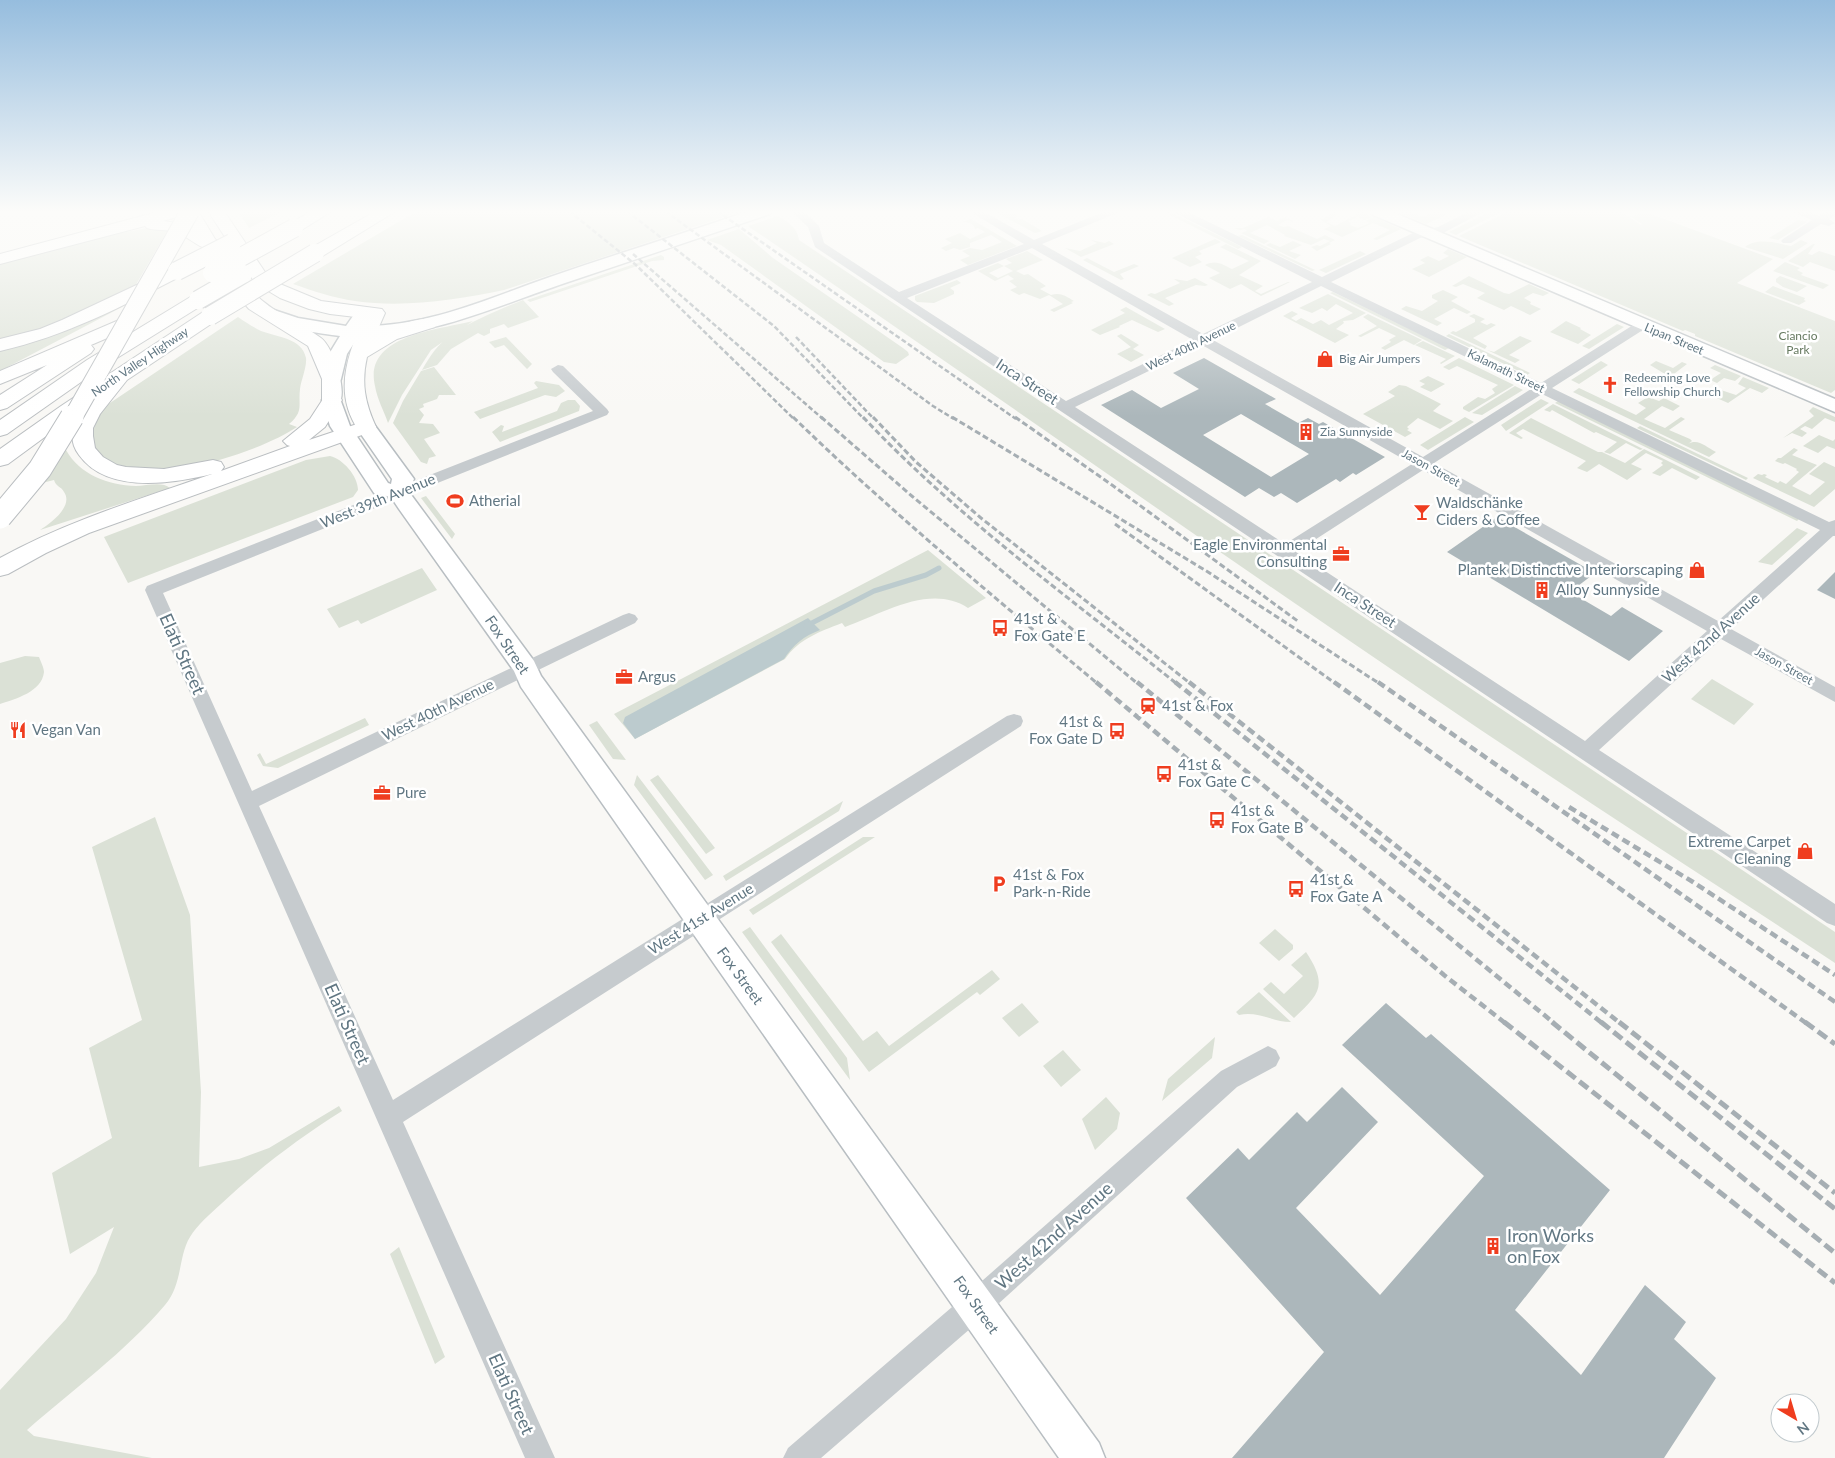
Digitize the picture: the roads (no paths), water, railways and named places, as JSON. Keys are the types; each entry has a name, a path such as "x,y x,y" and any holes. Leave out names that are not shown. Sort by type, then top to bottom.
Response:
{"main road":[{"path":"0,517 40,470 64,432 151,279"},
{"path":"0,345 28,339 61,328 161,279"},
{"path":"0,430 94,364 190,290 210,279"},
{"path":"232,279 256,305 316,343 332,378"},
{"name":"North Valley Highway","path":"0,459 61,415 210,316 248,279"},
{"path":"0,568 38,547 81,528 205,485 364,423 357,408 353,389 353,373 365,322 330,308 301,300 270,287 259,279"},
{"path":"0,404 119,326 154,306"},
{"path":"358,354 390,335 428,323"},
{"path":"0,378 119,326"},
{"path":"118,377 92,412 83,429 82,437 83,446 88,454 102,466 112,470 154,476 189,472 229,463 294,441 342,430"},
{"name":"Fox Street","path":"332,378 332,400"},
{"path":"294,441 318,423 332,400"},
{"path":"0,551 53,531 205,485"}],"street":[{"path":"365,322 428,323 478,310 559,279"},
{"name":"Inca Street","path":"871,279 1835,916"},
{"path":"898,297 944,279"},
{"name":"Jason Street","path":"1095,279 1835,695"},
{"name":"Kalamath Street","path":"1316,279 1834,528"},
{"name":"West 40th Avenue","path":"1065,407 1328,279"},
{"name":"Lipan Street","path":"1535,279 1835,406"},
{"path":"267,313 290,323 331,330 365,322 442,309 544,284"},
{"name":"Fox Street","path":"332,378 338,354 365,322"},
{"path":"1284,552 1642,325"},
{"name":"West 39th Avenue","path":"153,590 602,412 558,369"},
{"name":"Fox Street","path":"332,400 342,430 381,488 398,492 525,668 530,680 1084,1458"},
{"path":"364,423 403,479 398,492"},
{"name":"West 42nd Avenue","path":"1586,751 1834,528"},
{"name":"Elati Street","path":"153,590 540,1458"},
{"name":"West 40th Avenue","path":"248,802 629,619"},
{"name":"West 41st Avenue","path":"388,1116 1014,720"},
{"name":"West 42nd Avenue","path":"798,1458 976,1305 1229,1079 1268,1058"}],"waterway":[{"path":"806,626 874,591 926,575 939,568"}],"railway":[{"path":"650,279 794,419"},
{"path":"662,279 823,419"},
{"path":"714,279 774,326 864,419"},
{"path":"759,279 933,406 954,419"},
{"path":"815,279 1016,419"},
{"path":"796,337 874,419"},
{"path":"793,417 905,520 1098,684"},
{"path":"821,417 913,497 1138,684"},
{"path":"863,417 899,454 975,523 1177,684"},
{"path":"873,417 916,462 981,518 1191,684"},
{"path":"952,417 1208,572 1380,684"},
{"path":"1015,417 1112,485 1299,622"},
{"path":"1115,524 1336,684"},
{"path":"1096,682 1444,975 1505,1023"},
{"path":"1137,682 1554,1023"},
{"path":"1175,682 1602,1023"},
{"path":"1189,682 1620,1023"},
{"path":"1334,682 1806,1023"},
{"path":"1378,682 1835,1002"},
{"path":"1569,807 1693,882 1835,975"},
{"path":"1504,1022 1835,1283"},
{"path":"1552,1022 1835,1253"},
{"path":"1601,1022 1835,1209"},
{"path":"1619,1022 1835,1193"},
{"path":"1805,1022 1835,1044"}],"place":[{"name":"Big Air Jumpers","path":"1325,359"},
{"name":"Redeeming Love Fellowship Church","path":"1610,385"},
{"name":"Zia Sunnyside","path":"1306,432"},
{"name":"Atherial","path":"455,501"},
{"name":"Waldschänke Ciders & Coffee","path":"1422,512"},
{"name":"Eagle Environmental Consulting","path":"1341,554"},
{"name":"Plantek Distinctive Interiorscaping","path":"1697,570"},
{"name":"Alloy Sunnyside","path":"1542,590"},
{"name":"41st & Fox Gate E","path":"1000,628"},
{"name":"Argus","path":"624,677"},
{"name":"41st & Fox","path":"1148,706"},
{"name":"Vegan Van","path":"18,730"},
{"name":"41st & Fox Gate D","path":"1117,731"},
{"name":"41st & Fox Gate C","path":"1164,774"},
{"name":"Pure","path":"382,793"},
{"name":"41st & Fox Gate B","path":"1217,820"},
{"name":"Extreme Carpet Cleaning","path":"1805,851"},
{"name":"41st & Fox Park-n-Ride","path":"999,884"},
{"name":"41st & Fox Gate A","path":"1296,889"},
{"name":"Iron Works on Fox","path":"1493,1246"}],"park label":[{"name":"Ciancio Park","path":"1798,343"}]}
